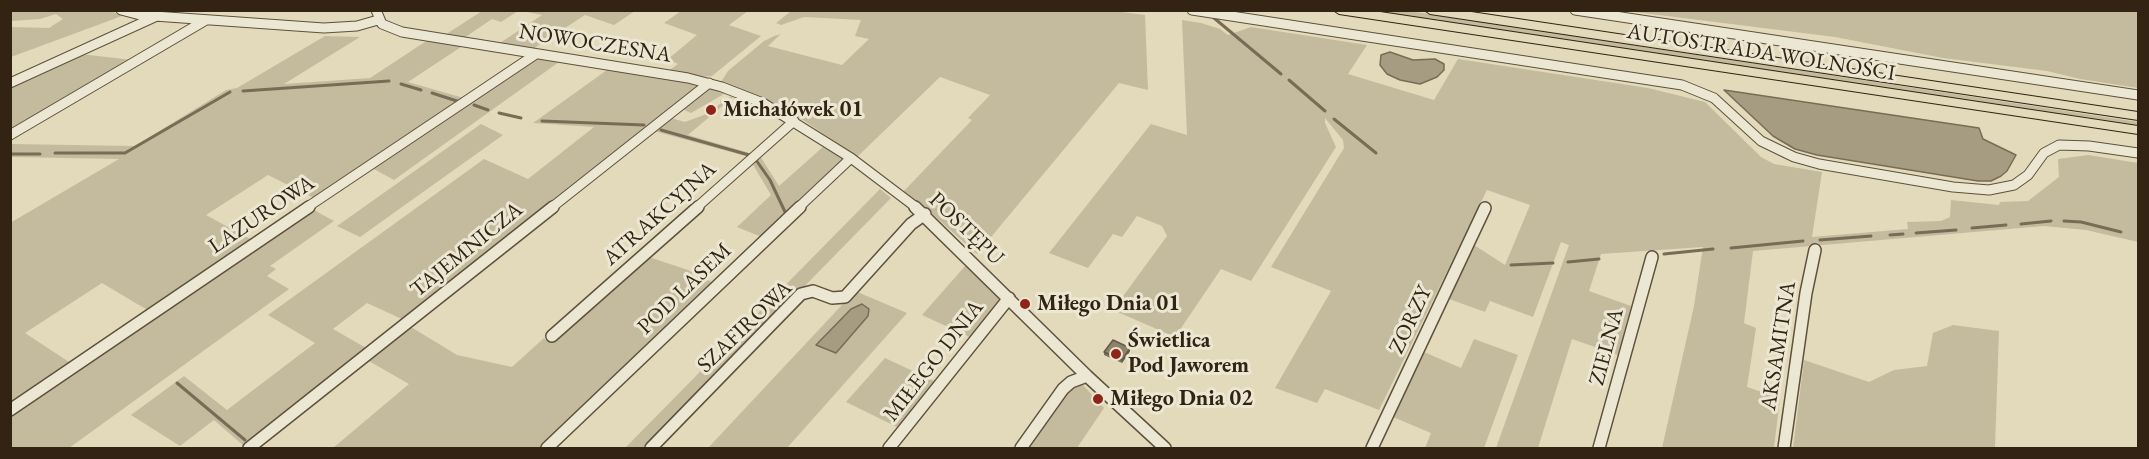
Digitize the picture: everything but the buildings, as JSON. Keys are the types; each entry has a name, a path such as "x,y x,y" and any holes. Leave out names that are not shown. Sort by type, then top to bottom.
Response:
{"highway":[{"name":"AUTOSTRADA WOLNOŚCI","path":"1339,10 2139,130"},
{"name":"AUTOSTRADA WOLNOŚCI","path":"1430,10 2139,116"}],"street":[{"name":"NOWOCZESNA","path":"121,10 157,16 338,28 357,26 377,15 389,28 402,32 708,83"},
{"path":"1192,10 1682,85 1714,98 1761,141 1794,157 1819,164 1953,186 1989,190 2014,185 2028,175 2044,153 2059,145 2089,146 2139,153"},
{"path":"1575,10 2139,95"},
{"path":"10,83 157,16"},
{"path":"10,135 206,20"},
{"name":"LAZUROWA","path":"10,410 536,54"},
{"name":"POSTĘPU","path":"708,83 764,103 794,121 850,158 925,214 1087,376 1165,448"},
{"name":"TAJEMNICZA","path":"249,448 708,83"},
{"name":"ATRAKCYJNA","path":"552,336 794,121"},
{"name":"POD LASEM","path":"546,448 850,158"},
{"name":"ZORZY","path":"1372,448 1485,208"},
{"name":"SZAFIROWA","path":"651,448 801,294 813,291 832,298 845,297 911,224 925,214"},
{"name":"AKSAMITNA","path":"1784,448 1806,293 1815,250"},
{"name":"ZIELNA","path":"1599,448 1652,257"},
{"name":"MIŁEGO DNIA","path":"890,448 1009,298"},
{"path":"1021,448 1064,389 1071,382 1087,376"}],"shaded area":[{"path":"109,10 122,16 11,57 11,27 49,28 63,19 56,14 40,19 11,21 11,11"},
{"path":"1106,10 1145,15 1148,90 1119,83 977,254 929,211 903,192 972,120 968,118 990,95 940,77 857,157 803,120 721,82 728,71 764,41 774,36 781,34 768,46 842,65 869,39 855,36 861,20 804,17 781,25 776,23 791,11"},
{"path":"482,11 518,11 501,22 492,19 464,38 445,35"},
{"path":"522,11 635,11 614,25 585,15 533,49 500,43 542,15"},
{"path":"681,11 748,11 729,25 761,36 712,76 700,77 667,72 678,64 668,59 697,35 664,23"},
{"path":"1358,11 1409,11 2138,122 2138,125"},
{"path":"1627,11 2138,11 2138,88 2080,79 2047,71 1943,58 1835,37"},
{"path":"1182,20 1220,29 1228,35 1251,27 1367,45 1348,74 1434,100 1458,59 1648,88 1705,102 1761,157 1774,164 1822,172 1812,237 1908,229 1907,222 1941,221 1950,217 1951,200 1999,205 2000,202 2028,201 2059,177 2058,159 2088,155 2138,163 2138,242 2086,230 2044,226 1753,251 1744,323 1756,328 1747,387 1780,398 1774,448 1662,448 1694,306 1703,247 1601,254 1589,291 1631,306 1618,355 1572,339 1538,448 1496,448 1569,245 1561,242 1533,317 1490,301 1485,312 1449,299 1474,245 1505,265 1530,205 1487,190 1379,410 1325,389 1317,403 1275,388 1331,291 1271,267 1344,148 1343,140 1325,118 1336,147 1251,281 1221,269 1175,337 1113,310 1167,236 1162,226 1137,216 1122,237 1113,234 1088,268 1049,253 1151,124 1187,135"},
{"path":"325,36 360,37 284,84 370,78 431,38 464,45 408,82 467,99 444,110 314,198 268,175 206,215 252,240 149,311 102,283 25,333 72,364 11,405 10,223 119,159 11,157 11,144 135,146 226,90 237,88"},
{"path":"1390,52 1413,60 1435,59 1444,64 1444,70 1437,77 1420,84 1400,80 1387,74 1380,65 1381,55"},
{"path":"80,54 133,60 11,131 10,86"},
{"path":"536,58 559,62 394,180 372,168"},
{"path":"607,70 691,82 697,86 404,320 367,303 333,329 368,349 245,447 214,420 180,446 131,415 184,376 227,410 315,343 268,315 484,159 528,179 594,127 533,123"},
{"path":"706,89 718,89 724,94 691,113 682,109"},
{"path":"1724,90 1979,128 1983,139 2016,155 2007,171 2001,176 1991,181 1978,181 1817,155 1795,149 1773,136"},
{"path":"733,97 688,135 753,154 749,157 654,131 671,118 685,122 709,113 721,103 720,101"},
{"path":"481,124 503,135 360,237 337,226"},
{"path":"824,146 846,160 764,238 737,227 771,195 752,163 760,156 779,186"},
{"path":"880,189 891,198 646,448 625,448"},
{"path":"312,209 334,221 270,266 276,269 267,276 289,289 69,448 11,448 10,417"},
{"path":"646,256 688,270 716,284 542,448 333,448 409,384 369,361 411,327 457,355 512,367 544,338 550,343"},
{"path":"966,265 1002,302 972,338 922,315"},
{"path":"855,291 907,313 787,448 708,448"},
{"path":"862,304 869,309 868,316 836,353 816,345 851,309"},
{"path":"1953,325 1999,331 1995,448 1793,448 1804,360 1869,382 1894,370 1927,366 1933,333"},
{"path":"1474,339 1518,355 1484,448 1425,448 1431,433 1393,417 1424,352 1461,368"},
{"path":"885,358 936,382 899,428 846,402"},
{"path":"1083,385 1104,408 1077,448 1028,448 1072,386"}],"waterway":[{"path":"1214,18 1281,74"},
{"path":"1289,80 1325,111"},
{"path":"243,91 389,81"},
{"path":"401,84 421,90"},
{"path":"55,153 125,153 230,92"},
{"path":"432,93 460,102"},
{"path":"474,105 488,110"},
{"path":"499,113 521,118"},
{"path":"1334,119 1376,153"},
{"path":"542,121 644,125"},
{"path":"661,130 749,155"},
{"path":"10,154 40,154"},
{"path":"756,160 770,180 786,214"},
{"path":"2021,224 2051,221"},
{"path":"2064,221 2081,222 2121,232"},
{"path":"1972,228 2006,225"},
{"path":"1916,233 1956,230"},
{"path":"1890,235 1903,234"},
{"path":"1820,240 1871,236"},
{"path":"1731,248 1803,241"},
{"path":"1664,254 1713,249"},
{"path":"1568,262 1599,259"},
{"path":"1511,265 1553,263"},
{"path":"177,383 245,440"}],"place":[{"name":"Michałówek 01","path":"711,110"},
{"name":"Miłego Dnia 01","path":"1025,304"},
{"name":"Świetlica Pod Jaworem","path":"1116,354"},
{"name":"Miłego Dnia 02","path":"1098,399"}]}
